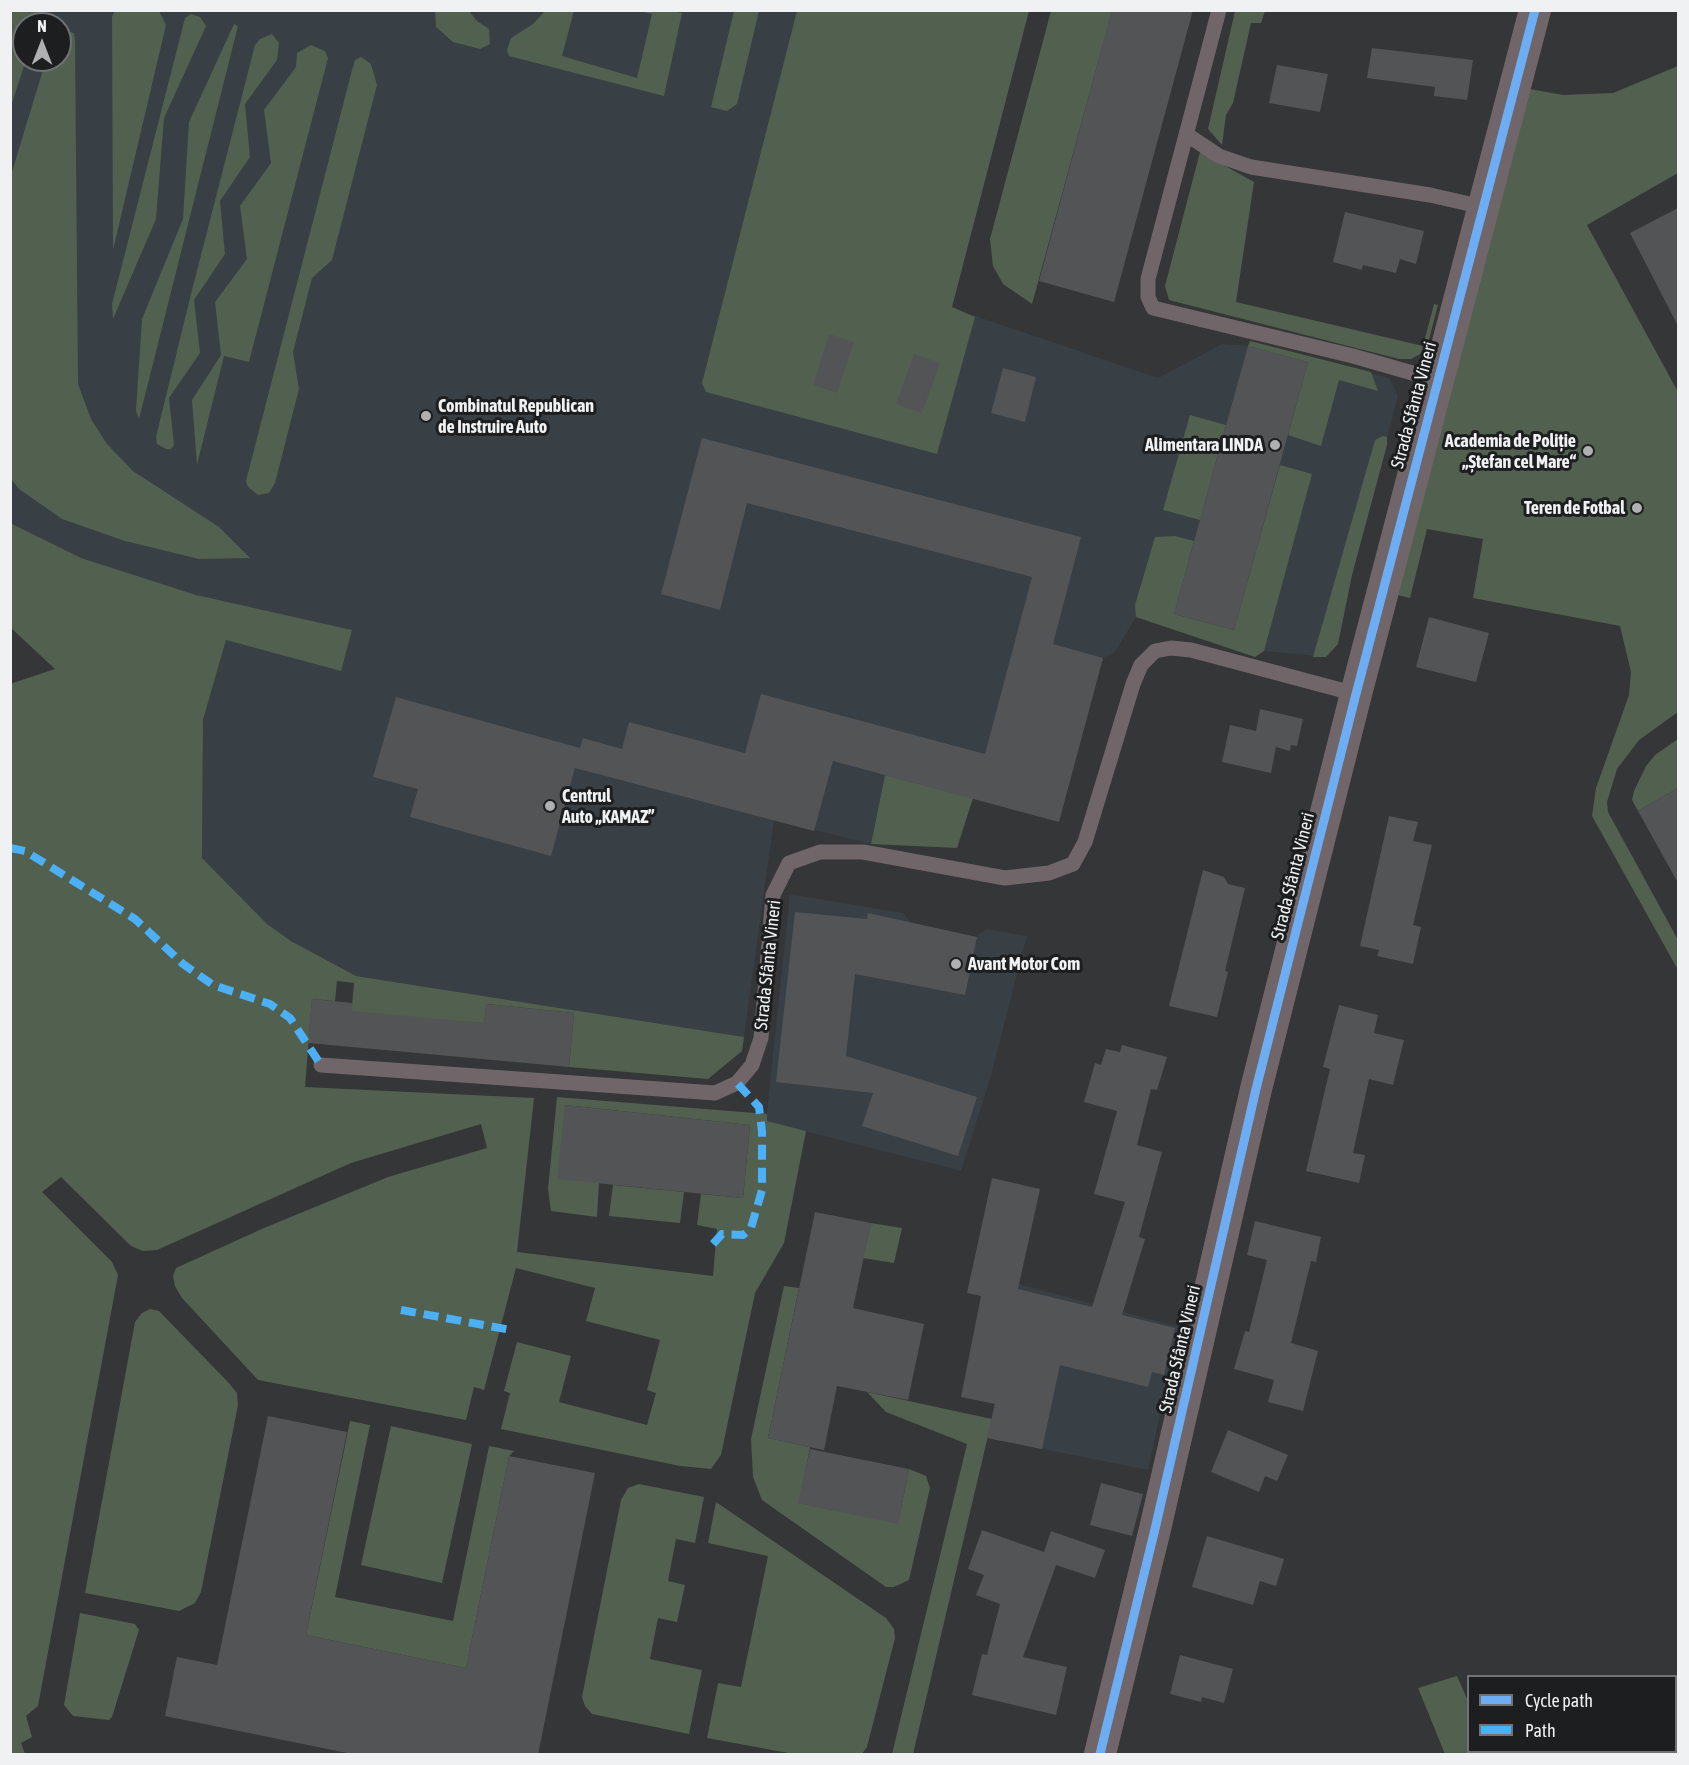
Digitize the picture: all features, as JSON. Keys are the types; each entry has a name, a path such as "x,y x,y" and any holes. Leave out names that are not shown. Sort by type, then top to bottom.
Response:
{"street":[{"name":"Strada Sfânta Vineri","path":"1100,1755 1155,1529 1256,1089 1437,380 1535,10"}],"lane":[{"path":"1219,10 1148,279 1148,297 1153,308 1353,356 1437,380"},
{"path":"1186,134 1219,156 1251,167 1430,195 1483,207"},
{"name":"Strada Sfânta Vineri","path":"321,1065 715,1093 737,1083 745,1074 752,1065 761,1038 773,896 789,863 820,852 863,852 1005,878 1048,873 1073,864 1086,842 1133,684 1141,665 1155,651 1171,648 1191,650 1356,694"}],"shaded area":[{"name":"Combinatul Republican de Instruire Auto","path":"31,11 1029,11 952,308 1158,378 1222,344 1248,346 1250,341 1389,378 1398,396 1352,575 1338,644 1326,657 1264,651 1255,657 1136,617 1115,652 1103,658 1059,822 885,775 871,844 774,820 744,1037 356,976 291,941 267,924 202,858 203,720 226,640 11,533 10,42 12,39 12,72 72,72 72,12"},
{"path":"790,894 903,913 912,924 976,937 986,929 1027,936 990,1079 961,1171 766,1121"},
{"path":"1019,1284 1179,1327 1148,1470 987,1438"}],"green space":[{"path":"11,10 43,11 12,12 12,72 22,72 11,106"},
{"path":"116,10 159,11 166,25 113,250 112,16"},
{"path":"435,11 469,11 477,21 489,29 490,44 480,49 453,42 436,27"},
{"path":"545,11 574,11 562,56 637,78 652,14 638,11 682,13 664,96 509,56 507,50 511,38 533,24"},
{"path":"734,11 759,11 737,104 727,111 711,107"},
{"path":"797,11 1029,11 952,307 975,317 937,454 706,392 702,383"},
{"path":"1051,11 1112,11 1032,304 1003,284 993,266 990,239"},
{"path":"1235,11 1265,11 1261,23 1251,23 1233,103 1226,115 1222,145 1208,129"},
{"path":"191,14 200,17 206,26 164,118 156,219 113,319 112,304 185,18"},
{"path":"234,24 238,26 139,419 136,411 142,319 183,219 189,122"},
{"path":"72,32 74,33 78,384 91,419 107,444 133,471 219,527 250,558 199,559 125,541 62,519 19,489 11,479 11,175 42,72 72,72"},
{"path":"272,34 279,43 277,60 245,104 250,157 220,201 225,254 194,300 200,353 169,398 174,445 171,449 166,449 157,444 156,437 191,294 255,45 260,39"},
{"path":"311,45 325,51 328,58 249,362 224,356 197,465 192,400 221,355 215,302 247,259 240,206 271,163 264,110 296,67 297,53"},
{"path":"361,57 371,64 377,85 332,260 312,278 293,352 299,389 275,483 269,493 258,495 248,487 246,481 352,70 355,60"},
{"name":"Academia de Poliție „Ștefan cel Mare“","path":"1678,66 1678,173 1587,225 1678,392 1678,712 1639,740 1617,769 1607,802 1608,812 1678,940 1678,970 1592,816 1596,788 1629,695 1631,672 1620,626 1473,598 1483,539 1427,529 1410,598 1393,594 1530,89 1563,95 1613,93"},
{"path":"1200,152 1254,182 1236,302 1423,346 1434,304 1438,305 1427,347 1422,353 1411,359 1399,359 1169,300 1165,286"},
{"path":"1250,341 1371,372 1378,391 1339,380 1321,446 1288,435 1308,362 1248,346"},
{"path":"1190,415 1226,425 1200,520 1163,510"},
{"path":"1383,436 1387,437 1387,445 1352,575 1338,644 1326,657 1313,657 1375,440"},
{"path":"1280,465 1312,474 1264,651 1255,657 1136,617 1135,605 1155,537 1175,536 1194,541 1174,614 1234,630"},
{"path":"10,523 81,558 196,595 352,630 341,671 226,640 203,720 202,858 267,924 291,941 356,976 744,1037 742,1051 708,1079 569,1067 574,1013 487,1004 484,1023 351,1018 354,983 337,981 335,1001 312,999 305,1087 534,1098 517,1252 713,1276 717,1229 697,1225 701,1194 743,1198 750,1125 566,1105 599,1183 597,1217 551,1211 548,1189 557,1097 767,1114 767,1121 806,1131 784,1243 755,1293 721,1455 711,1469 680,1466 501,1429 510,1393 504,1391 517,1342 571,1356 559,1402 647,1425 656,1393 647,1390 660,1340 586,1321 595,1288 516,1268 484,1390 474,1387 466,1420 258,1380 182,1298 175,1286 173,1276 176,1268 264,1228 388,1177 487,1148 481,1124 351,1163 157,1250 143,1251 131,1246 61,1177 42,1192 112,1262 118,1275 38,1706 26,1716 32,1737 21,1743 25,1754 10,1754 10,684 55,669 11,628"},
{"path":"1678,739 1678,788 1638,811 1632,800 1646,766 1655,755"},
{"path":"885,775 973,798 957,848 871,844"},
{"path":"613,1185 684,1192 680,1223 609,1216"},
{"path":"871,1223 902,1228 894,1263 863,1258"},
{"path":"784,1286 799,1288 768,1438 810,1447 799,1503 898,1523 909,1469 926,1476 930,1488 909,1580 894,1587 886,1587 762,1500 753,1477 751,1439"},
{"path":"150,1309 159,1311 237,1393 238,1405 201,1592 195,1603 179,1611 85,1593 135,1322 142,1313"},
{"path":"867,1392 992,1419 913,1754 892,1754 967,1444 886,1412"},
{"path":"350,1421 370,1425 335,1597 453,1621 489,1446 514,1451 509,1456 466,1668 306,1635"},
{"path":"391,1426 472,1444 442,1583 361,1565"},
{"path":"639,1484 704,1497 695,1543 676,1539 668,1581 685,1585 677,1622 658,1618 650,1659 702,1670 689,1734 592,1714 585,1706 582,1697 621,1500 628,1488"},
{"path":"716,1502 886,1618 894,1629 895,1638 867,1747 862,1754 794,1754 707,1738 718,1683 741,1687 768,1556 708,1543"},
{"path":"80,1613 135,1624 139,1630 112,1717 109,1720 73,1716 64,1705"},
{"path":"1457,1676 1467,1699 1467,1753 1494,1754 1445,1754 1418,1688"}],"building":[{"path":"1112,10 1193,10 1114,302 1039,281"},
{"path":"1372,48 1473,60 1467,100 1434,96 1435,87 1367,78"},
{"path":"1277,65 1328,74 1320,112 1269,103"},
{"path":"1678,208 1678,326 1630,233"},
{"path":"1345,212 1424,231 1416,264 1400,259 1396,273 1363,265 1362,270 1333,262"},
{"path":"829,334 854,342 837,393 813,385"},
{"path":"1248,346 1308,362 1234,630 1174,614"},
{"path":"914,354 940,363 922,413 896,404"},
{"path":"1003,368 1036,377 1025,422 991,413"},
{"path":"702,438 1081,537 1053,644 1103,658 1059,822 833,761 814,831 575,768 579,753 551,856 410,817 418,789 373,777 396,697 580,748 583,738 622,749 629,722 745,753 761,694 985,754 1032,577 747,503 720,610 661,594"},
{"path":"1429,617 1489,633 1476,682 1416,667"},
{"path":"1260,709 1303,719 1297,746 1291,745 1290,751 1276,747 1271,773 1222,762 1230,725 1256,731"},
{"path":"1678,788 1678,883 1638,811"},
{"path":"1389,816 1418,822 1413,841 1432,845 1413,925 1421,927 1413,964 1377,956 1379,950 1360,946"},
{"path":"1203,870 1224,877 1228,884 1245,888 1225,971 1228,972 1217,1017 1169,1006"},
{"path":"795,912 867,919 868,913 977,937 965,995 855,974 846,1056 977,1097 958,1156 862,1126 873,1093 776,1082"},
{"path":"312,999 353,1003 352,1011 484,1023 486,1004 574,1013 569,1067 308,1043"},
{"path":"1339,1005 1378,1015 1374,1033 1404,1040 1393,1085 1369,1079 1353,1153 1365,1155 1359,1183 1306,1171 1330,1069 1323,1067"},
{"path":"1122,1045 1167,1057 1157,1090 1151,1089 1137,1145 1162,1152 1139,1237 1145,1239 1122,1315 1175,1328 1164,1375 1152,1372 1148,1387 1060,1365 1042,1449 987,1438 995,1404 961,1397 981,1296 967,1293 992,1178 1040,1189 1018,1289 1092,1307 1125,1202 1094,1194 1117,1111 1084,1102 1095,1063 1101,1065 1106,1049 1120,1052"},
{"path":"565,1105 750,1125 743,1198 557,1179"},
{"path":"815,1212 871,1223 853,1308 924,1324 908,1400 837,1386 824,1450 768,1438"},
{"path":"1255,1221 1321,1237 1316,1262 1311,1261 1291,1343 1318,1351 1303,1411 1268,1402 1274,1380 1234,1369 1245,1331 1249,1332 1267,1260 1247,1255"},
{"path":"268,1416 347,1432 306,1635 466,1668 509,1456 595,1473 538,1755 357,1755 165,1716 177,1657 217,1665"},
{"path":"1228,1430 1288,1455 1277,1481 1265,1476 1259,1492 1211,1472"},
{"path":"810,1449 909,1469 898,1524 798,1503"},
{"path":"1101,1483 1143,1494 1132,1536 1090,1525"},
{"path":"982,1530 1044,1552 1051,1531 1105,1550 1095,1578 1056,1565 1023,1657 1067,1667 1056,1715 972,1695 982,1654 987,1655 1000,1604 976,1595 984,1575 968,1569"},
{"path":"1207,1536 1284,1559 1276,1586 1260,1581 1253,1605 1192,1587"},
{"path":"1180,1655 1233,1669 1224,1703 1202,1697 1201,1702 1170,1694"}],"marked path":[{"path":"10,848 25,851 135,919 183,964 213,985 270,1004 290,1018 321,1065"},
{"path":"713,1244 722,1234 743,1235 751,1228 762,1190 762,1131 759,1107 737,1083"},
{"path":"401,1310 511,1330"}],"cycle path":[{"path":"1100,1754 1155,1529 1256,1089 1356,694 1535,10"}],"place":[{"name":"Combinatul Republican de Instruire Auto","path":"426,416"},
{"name":"Alimentara LINDA","path":"1275,445"},
{"name":"Academia de Poliție „Ștefan cel Mare“","path":"1588,451"},
{"name":"Teren de Fotbal","path":"1637,508"},
{"name":"Centrul Auto „KAMAZ”","path":"550,806"},
{"name":"Avant Motor Com","path":"956,964"}]}
